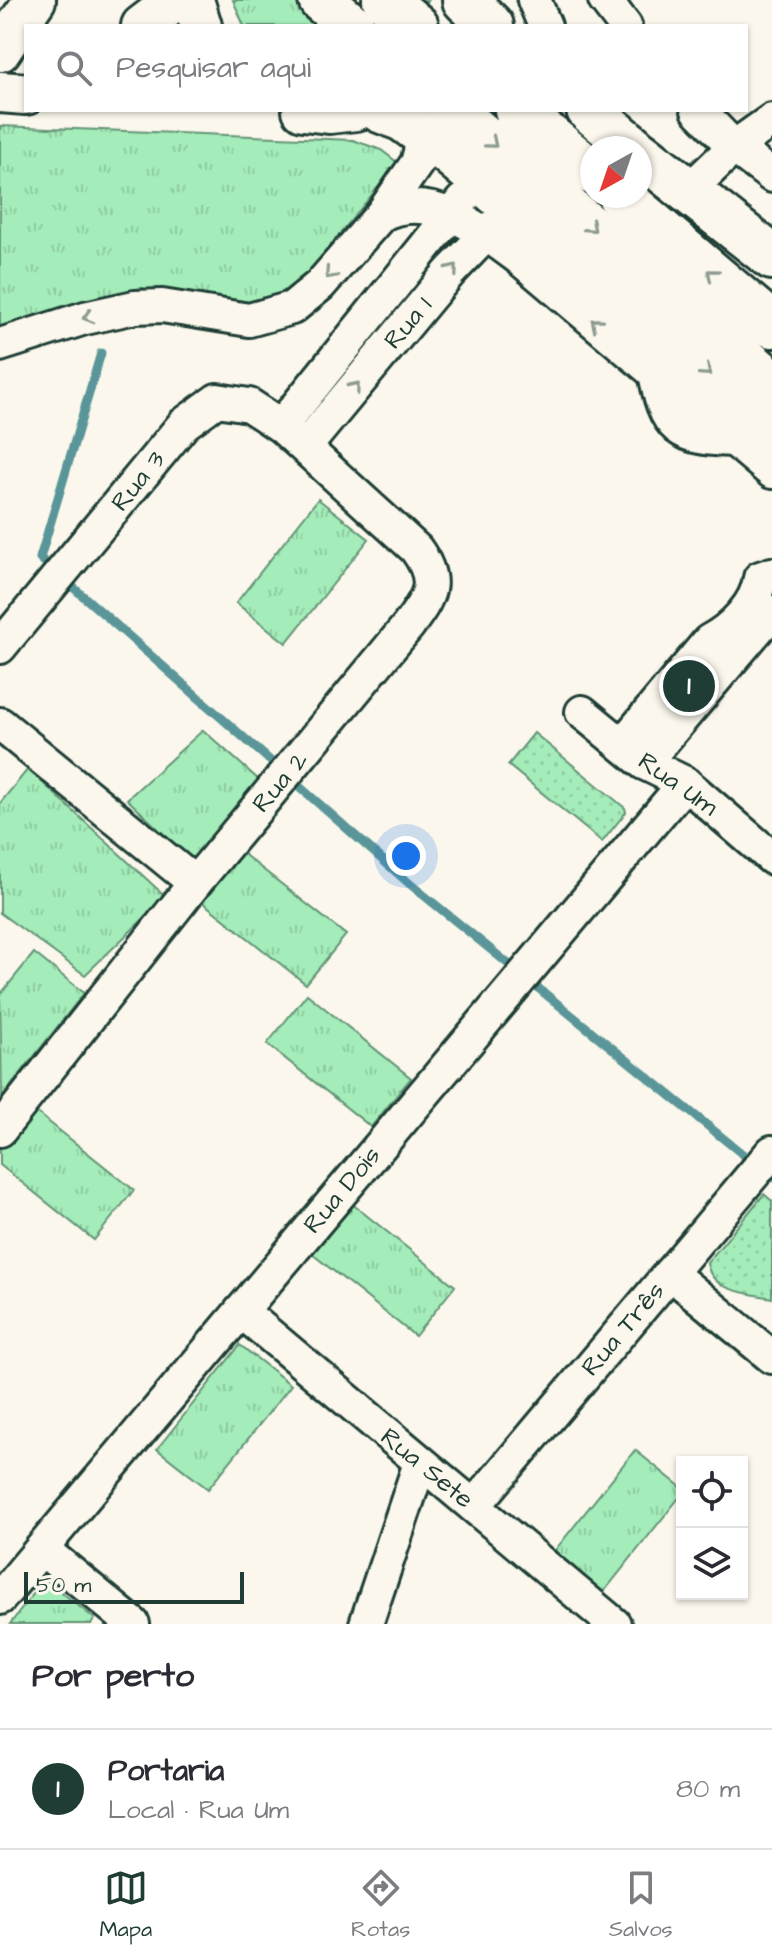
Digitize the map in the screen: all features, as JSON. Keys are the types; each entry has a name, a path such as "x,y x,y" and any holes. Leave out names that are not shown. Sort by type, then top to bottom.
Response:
{"highway":[{"path":"321,0 350,24"},
{"path":"385,0 414,24"},
{"path":"464,0 489,24"},
{"path":"385,112 403,119 438,122 524,192 772,382"},
{"path":"517,112 524,192"},
{"path":"438,122 469,170 524,192 753,434"},
{"path":"652,162 772,257"},
{"path":"524,192 580,176"},
{"path":"634,208 772,325"}],"main road":[{"path":"0,51 21,26 35,0"},
{"path":"145,24 176,0"},
{"path":"193,0 200,24"},
{"path":"457,24 464,0"},
{"path":"0,69 24,65"},
{"path":"0,92 24,94"}],"street":[{"path":"534,0 544,24"},
{"path":"605,0 623,24"},
{"path":"700,112 734,147 772,176"},
{"path":"688,191 734,147 772,120"},
{"path":"0,345 85,318 135,307 162,306 249,320 281,313 311,294 381,215 417,163 438,122"},
{"name":"Rua 1","path":"293,436 453,217 468,189 469,170"},
{"path":"381,215 414,206 453,217 524,192 655,373 753,434 772,440"},
{"name":"Rua 1","path":"293,436 524,192"},
{"path":"647,320 655,373"},
{"name":"Rua 3","path":"0,647 184,424 201,409 217,400 249,405 293,436"},
{"path":"753,434 772,472"},
{"name":"Rua 2","path":"1,1125 425,603 432,580 429,566 416,549 293,436"},
{"path":"634,753 709,641 725,633 758,593 766,576"},
{"path":"634,753 772,612"},
{"name":"Rua Um","path":"582,712 634,753 685,783 772,858"},
{"path":"0,724 195,883"},
{"name":"Rua Dois","path":"0,1598 685,783"},
{"name":"Rua Três","path":"474,1506 771,1154"},
{"path":"670,1273 772,1357"},
{"name":"Rua Sete","path":"241,1311 614,1624"},
{"path":"737,1328 772,1325"},
{"path":"366,1624 420,1463"},
{"path":"42,1549 133,1624"}],"green space":[{"path":"233,0 428,0 418,24 243,24"},
{"path":"0,126 353,140 381,150 398,163 304,278 291,290 266,303 236,306 141,288 0,328"},
{"path":"318,499 369,539 286,643 236,603"},
{"path":"203,730 260,781 196,865 127,799"},
{"path":"534,733 625,808 626,812 602,842 508,765"},
{"path":"28,769 166,897 85,975 0,913 0,803"},
{"path":"241,852 346,935 306,984 201,901"},
{"path":"34,953 84,993 2,1097 0,995"},
{"path":"307,994 411,1078 371,1127 267,1044"},
{"path":"30,1107 134,1190 94,1240 0,1165 0,1144"},
{"path":"764,1194 772,1201 772,1298 723,1286 710,1273 707,1263"},
{"path":"351,1203 455,1286 415,1336 311,1253"},
{"path":"240,1345 291,1385 208,1489 157,1449"},
{"path":"635,1450 676,1483 676,1502 602,1594 552,1554"},
{"path":"45,1579 95,1619 91,1624 10,1624"}],"waterway":[{"path":"101,353 40,558 410,884 772,1178"}],"place":[{"name":"Portaria","path":"689,686"}]}
